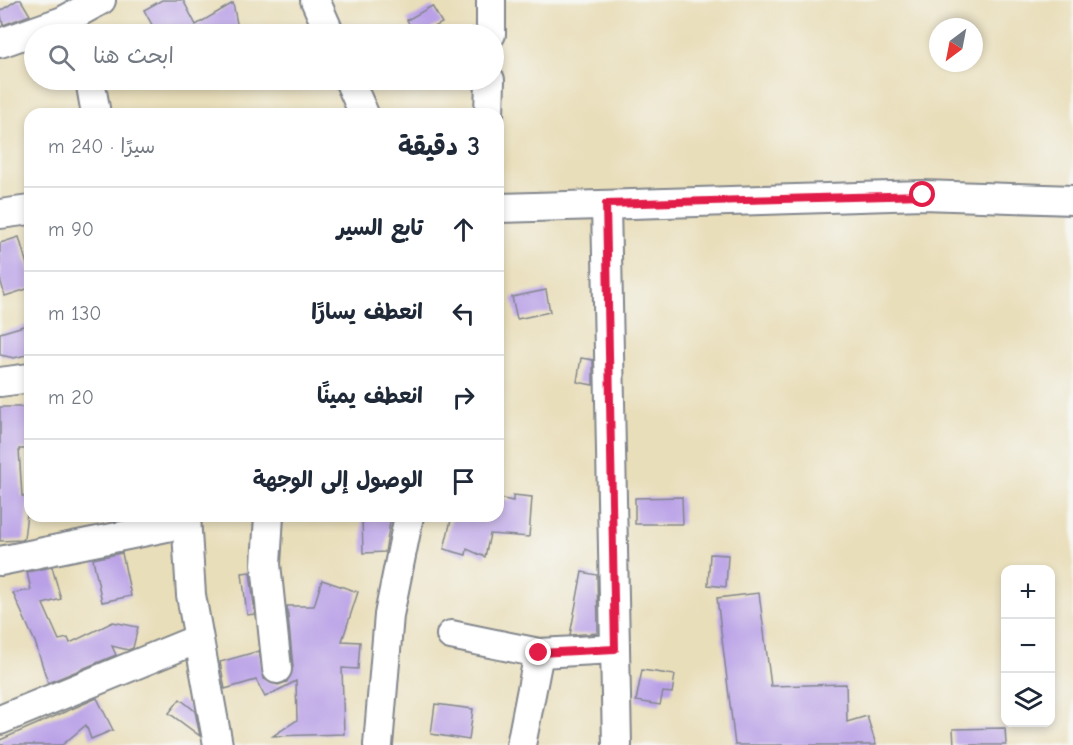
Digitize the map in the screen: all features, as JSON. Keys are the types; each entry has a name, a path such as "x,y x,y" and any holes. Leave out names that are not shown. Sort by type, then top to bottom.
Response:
{"street":[{"path":"315,0 326,24"},
{"path":"491,0 491,24"},
{"path":"54,24 88,15"},
{"path":"0,43 24,35"},
{"path":"92,90 95,108"},
{"path":"353,90 361,108"},
{"path":"489,108 490,90"},
{"path":"504,208 923,195 1073,200"},
{"path":"606,204 617,745"},
{"path":"0,214 24,211"},
{"path":"0,382 24,379"},
{"path":"0,561 177,522"},
{"path":"186,522 191,595 218,745"},
{"path":"269,522 266,564 277,669"},
{"path":"378,745 389,615 408,522"},
{"path":"451,635 539,653 615,649"},
{"path":"0,720 198,639"},
{"path":"520,745 539,653"}],"building":[{"path":"17,0 21,0 30,15 3,25 0,11"},
{"path":"162,0 183,0 195,24 152,24 144,10"},
{"path":"233,3 237,24 198,24"},
{"path":"432,6 442,23 409,24 407,20"},
{"path":"19,237 24,254 24,290 5,296 0,279 0,243"},
{"path":"546,290 550,312 517,319 512,297"},
{"path":"24,326 24,356 14,358 0,355 0,333"},
{"path":"581,358 593,360 593,385 577,382"},
{"path":"0,407 24,407 24,449 19,449 24,522 26,522 24,539 0,541"},
{"path":"513,495 532,497 529,537 490,534 485,557 467,549 466,555 444,549 451,522 504,522 504,499 513,501"},
{"path":"682,497 683,524 635,524 635,498"},
{"path":"362,522 390,522 385,552 363,553"},
{"path":"122,553 131,596 102,602 93,559"},
{"path":"710,554 728,555 726,587 708,585"},
{"path":"52,567 61,599 43,604 59,640 68,638 70,643 113,622 138,627 133,648 128,650 112,646 116,655 48,683 35,642 13,593 31,590 27,572"},
{"path":"250,572 255,614 247,615 242,573"},
{"path":"582,572 597,575 598,633 570,635"},
{"path":"322,580 358,592 342,641 360,642 358,669 342,668 344,734 273,736 297,720 296,681 265,697 256,680 225,689 220,662 259,651 264,679 278,685 287,682 293,667 287,606 314,606"},
{"path":"759,593 771,686 846,684 847,722 867,716 876,745 735,745 717,598"},
{"path":"642,670 675,675 672,693 663,692 660,705 636,701"},
{"path":"97,698 113,730 91,739 86,725 62,745 0,745 0,740"},
{"path":"180,699 195,711 200,736 169,713"},
{"path":"435,704 473,709 469,740 431,734"},
{"path":"1005,728 1006,745 954,745 953,729"}],"route":[{"path":"539,653 615,649 606,204 923,195"}]}
